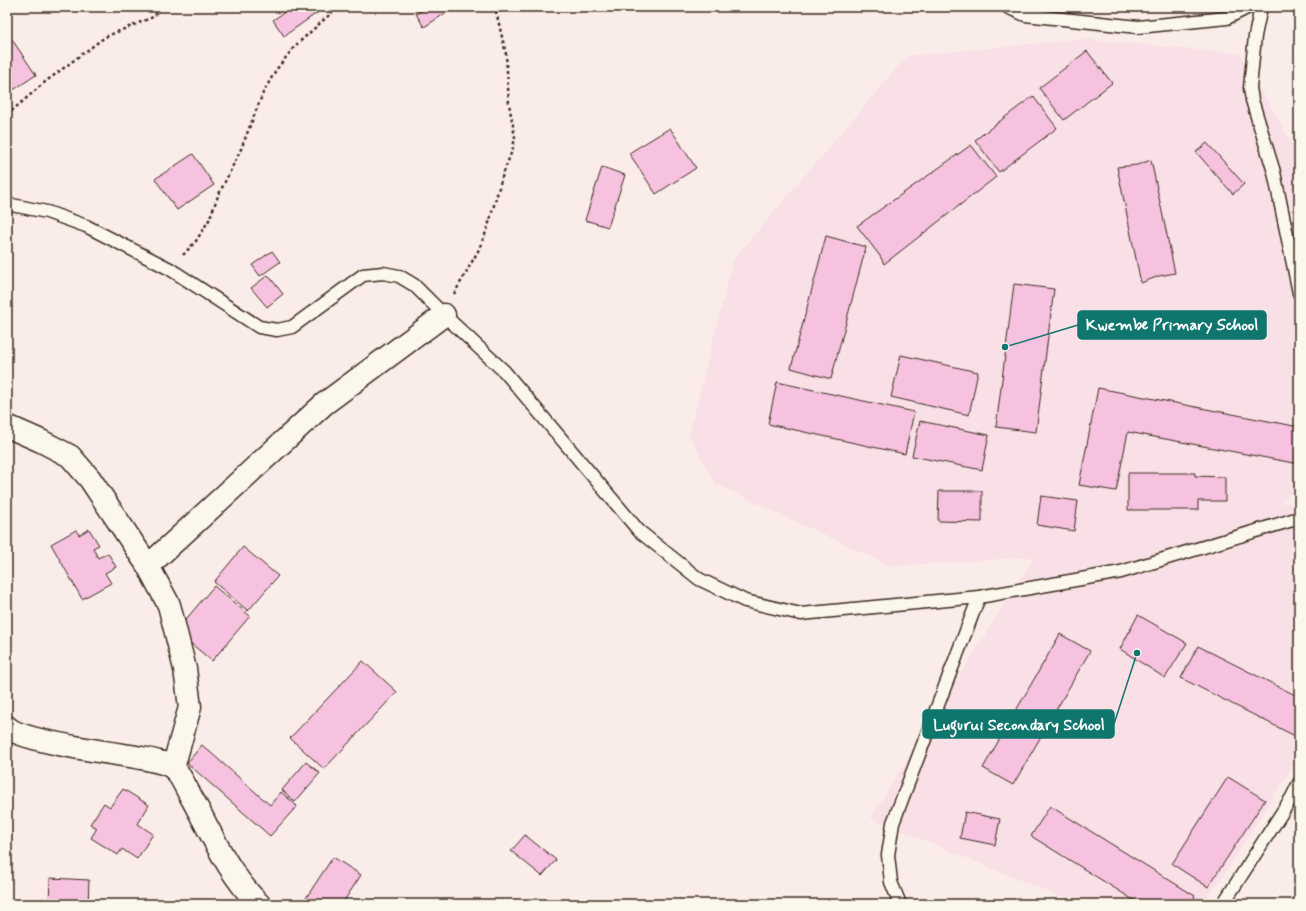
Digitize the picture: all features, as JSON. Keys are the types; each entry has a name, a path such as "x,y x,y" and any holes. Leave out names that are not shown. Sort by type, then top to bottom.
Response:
{"street":[{"path":"148,566 324,404 444,315"},
{"path":"7,426 70,456 90,479 148,566 169,605 185,669 190,707 174,768"},
{"path":"7,727 11,731 28,737 155,760 174,768 229,866 248,893 259,904"},
{"path":"7,743 28,737"}],"lane":[{"path":"1007,7 1025,15 1138,27 1227,18 1249,7"},
{"path":"1261,7 1255,36 1250,88 1252,100 1274,172 1299,293"},
{"path":"7,204 47,212 86,226 170,269 259,327 277,330 292,327 363,275 383,273 399,276 414,285 505,372 639,531 699,579 745,601 801,614 979,597 1121,572 1299,518"},
{"path":"900,904 891,882 888,855 893,823 979,597"},
{"path":"1223,904 1292,797 1299,783"}],"path":[{"path":"7,115 45,82 105,36 153,16 163,7"},
{"path":"170,269 196,241 209,220 218,196 248,134 264,93 276,70 295,46 338,7"},
{"path":"444,315 478,251 487,230 502,177 514,148 515,137 509,104 506,54 495,7"}],"shaded area":[{"path":"1083,39 1240,54 1299,155 1299,485 1280,503 1299,503 1299,756 1223,876 1202,904 1078,904 871,818 1034,557 891,566 716,484 689,435 733,260 907,56"}],"building":[{"path":"292,7 324,8 284,36 273,20"},
{"path":"427,7 443,7 446,13 424,27 416,14"},
{"path":"11,38 36,75 7,94 7,41"},
{"path":"1087,51 1112,83 1064,120 1039,88"},
{"path":"1033,96 1057,128 999,172 975,140"},
{"path":"670,128 696,168 656,194 629,153"},
{"path":"1207,143 1244,184 1233,194 1196,152"},
{"path":"971,145 996,177 884,264 880,256 857,226"},
{"path":"193,154 214,185 177,210 155,179"},
{"path":"1151,160 1175,273 1159,276 1141,283 1117,167 1137,165"},
{"path":"602,167 625,175 608,227 585,220"},
{"path":"826,236 866,247 831,379 791,368"},
{"path":"272,251 280,262 260,276 252,265"},
{"path":"268,275 283,294 267,307 251,288"},
{"path":"1014,284 1054,289 1036,432 996,427"},
{"path":"901,355 978,372 969,415 891,397"},
{"path":"777,382 914,412 905,454 768,424"},
{"path":"1098,388 1299,427 1299,464 1128,432 1116,491 1079,485"},
{"path":"920,421 989,435 982,470 912,456"},
{"path":"1128,473 1195,473 1195,476 1225,477 1225,501 1198,501 1198,510 1128,510"},
{"path":"939,491 982,491 982,522 938,521"},
{"path":"1041,496 1078,501 1074,531 1037,525"},
{"path":"89,529 99,545 93,548 98,558 108,553 116,567 105,573 111,583 82,599 51,544 76,530 79,535"},
{"path":"243,547 278,576 248,611 214,582"},
{"path":"214,586 250,616 212,661 176,631"},
{"path":"1138,615 1187,643 1165,678 1120,649"},
{"path":"1060,634 1090,651 1013,785 983,768"},
{"path":"1198,646 1299,697 1299,738 1181,678"},
{"path":"363,661 397,692 324,769 290,738"},
{"path":"202,745 270,805 281,792 297,806 270,836 187,763"},
{"path":"306,762 320,773 295,802 282,790"},
{"path":"1228,777 1265,800 1208,887 1172,864"},
{"path":"123,789 149,805 138,824 153,834 137,859 122,849 118,855 91,838 97,828 90,824 104,803 110,807"},
{"path":"1050,806 1195,896 1190,904 1140,904 1031,836"},
{"path":"965,812 1000,819 995,845 960,838"},
{"path":"525,835 556,860 542,876 511,851"},
{"path":"333,857 361,875 342,904 302,904"},
{"path":"50,878 89,880 88,904 49,904"}],"place":[{"name":"Kwembe Primary School","path":"1005,347"},
{"name":"Lugurui Secondary School","path":"1137,653"}]}
